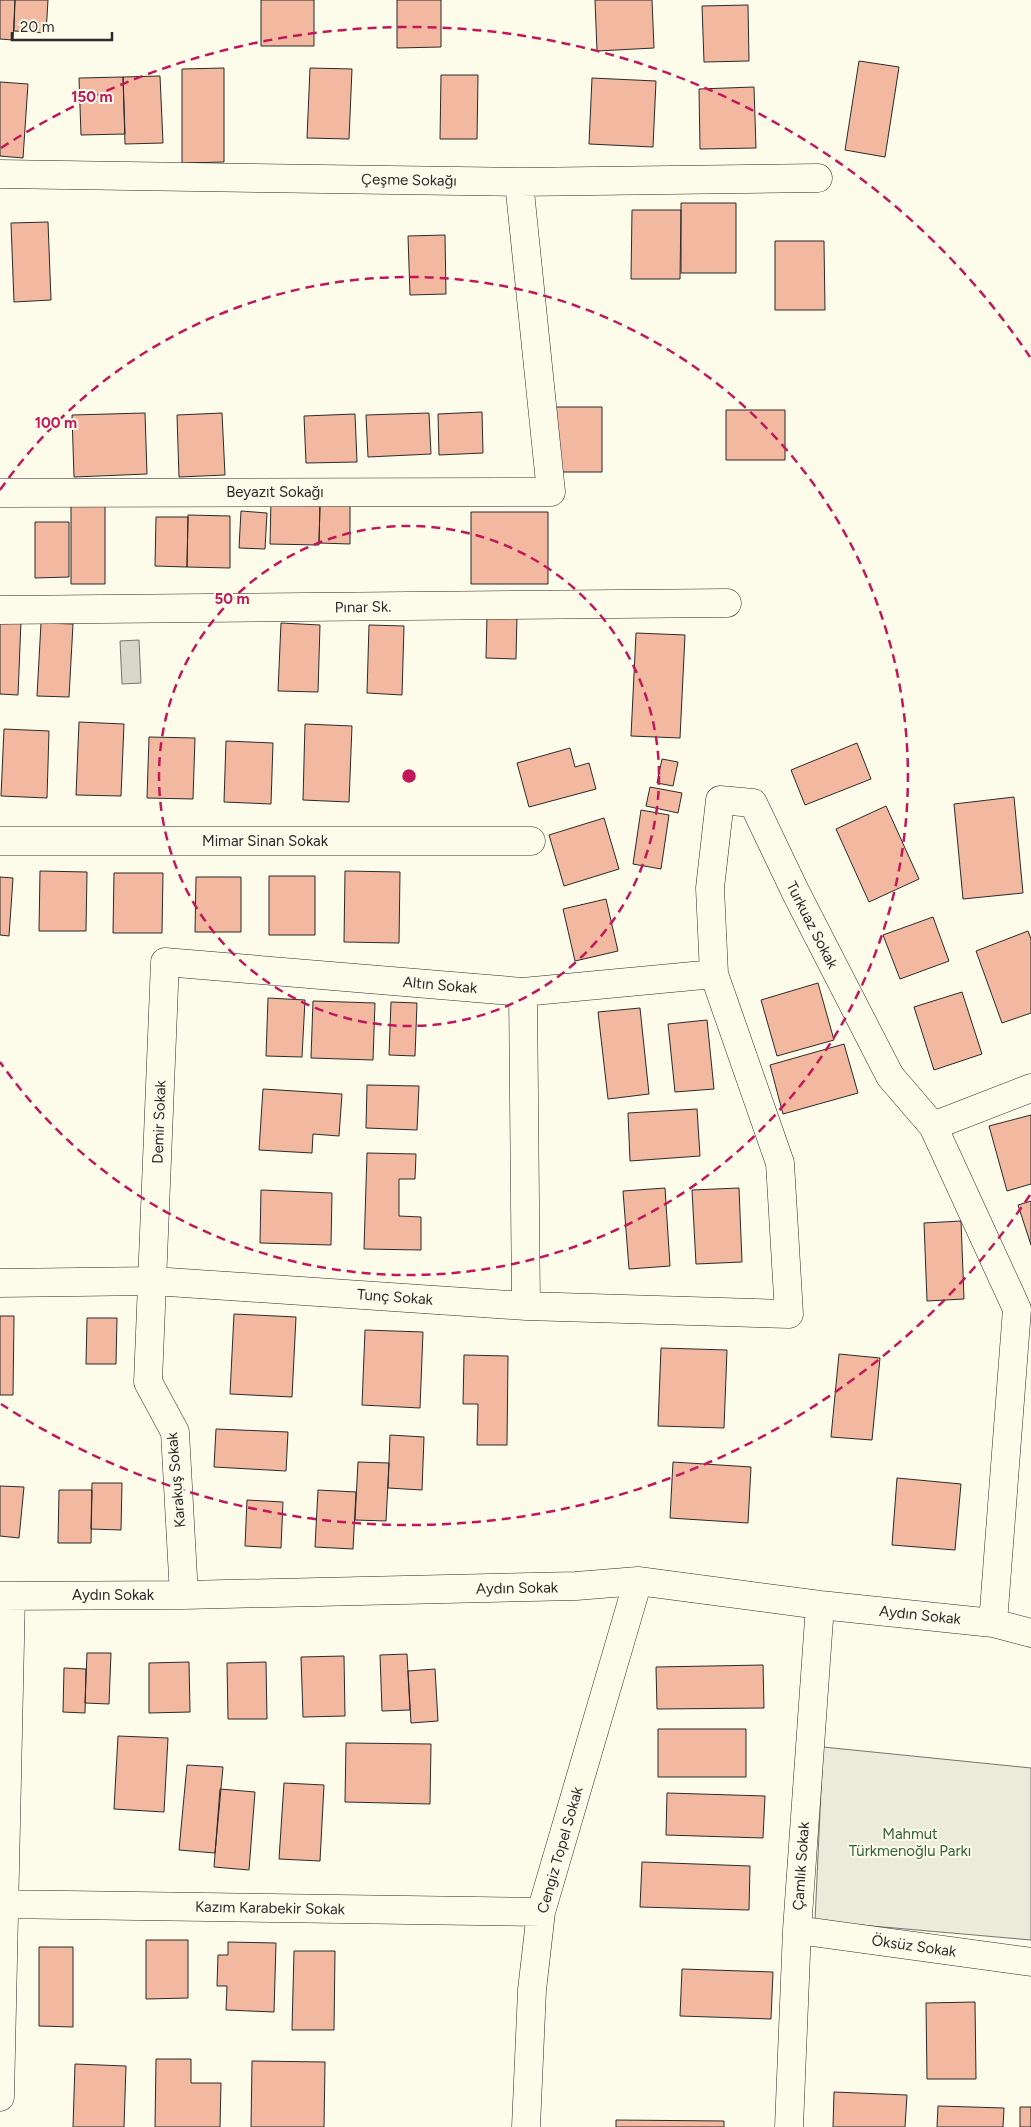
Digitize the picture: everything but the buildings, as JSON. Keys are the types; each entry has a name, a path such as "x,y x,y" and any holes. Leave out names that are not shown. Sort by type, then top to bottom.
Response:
{"street":[{"name":"Çeşme Sokağı","path":"0,174 519,182 818,178"},
{"name":"Beyazıt Sokağı","path":"0,493 551,492 519,182"},
{"name":"Pınar Sk.","path":"0,610 727,603"},
{"name":"Turkuaz Sokak","path":"714,974 710,888 720,800 753,804 796,893 890,1076 932,1126"},
{"name":"Mimar Sinan Sokak","path":"0,841 531,841"},
{"name":"Altın Sokak","path":"165,962 523,992 714,974"},
{"name":"Demir Sokak","path":"153,1281 165,962"},
{"name":"Tunç Sokak","path":"0,1283 153,1281 526,1306 789,1314 780,1162 714,974"},
{"path":"523,992 526,1306"},
{"path":"993,1623 1017,1309 932,1126 1031,1088"},
{"name":"Karakuş Sokak","path":"153,1281 148,1382 175,1432 184,1595"},
{"name":"Aydın Sokak","path":"6,1596 184,1595 576,1586 638,1581 820,1605 993,1623 1031,1633"},
{"name":"Cengiz Topel Sokak","path":"526,2127 532,1990 541,1912 638,1581"},
{"path":"0,2097 6,1596"},
{"name":"Çamlık Sokak","path":"789,2127 797,1930 820,1605"},
{"name":"Kazım Karabekir Sokak","path":"2,1904 541,1912"},
{"name":"Öksüz Sokak","path":"797,1930 1031,1962"}],"green space":[{"name":"Mahmut Türkmenoğlu Parkı","path":"823,1747 1031,1768 1031,1940 815,1921"}],"shaded area":[{"path":"139,640 141,683 122,684 120,641"}]}
